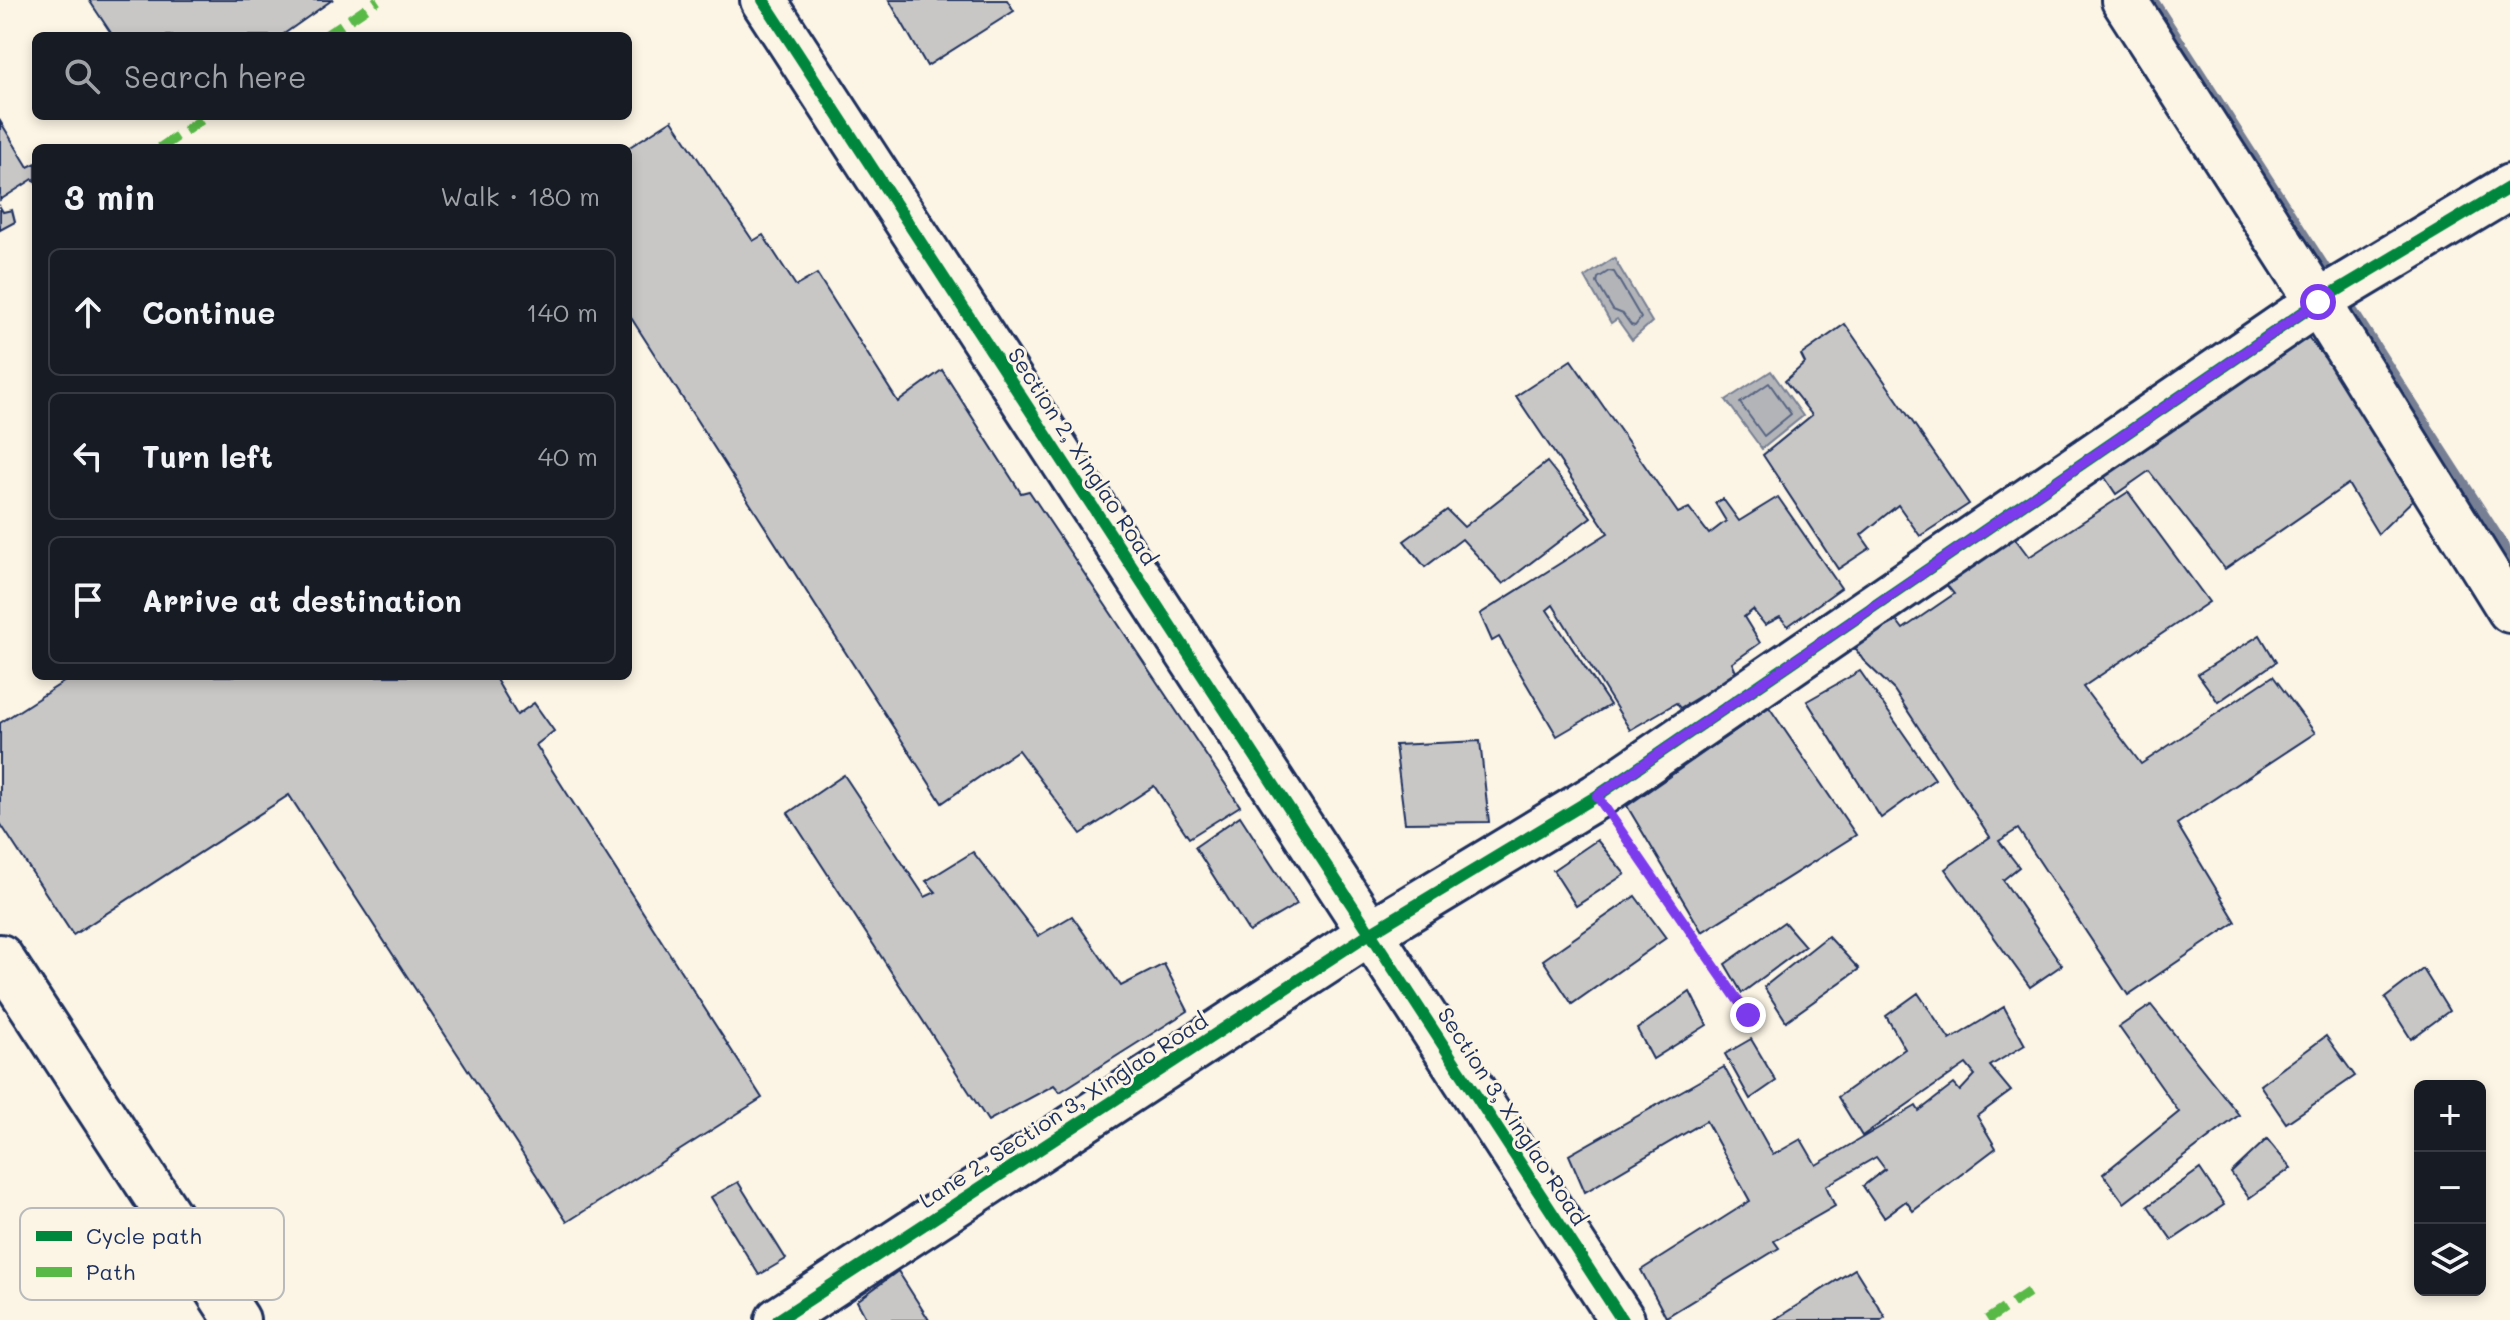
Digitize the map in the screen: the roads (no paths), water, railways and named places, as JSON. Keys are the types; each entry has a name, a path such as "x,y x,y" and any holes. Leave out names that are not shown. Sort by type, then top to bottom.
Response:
{"street":[{"name":"Section 2, Xinglao Road","path":"763,0 1370,933"},
{"path":"2124,0 2318,302 2510,610"},
{"name":"Lane 2, Section 3, Xinglao Road","path":"778,1320 1370,933 1597,796 2318,302 2510,187"},
{"name":"Section 3, Xinglao Road","path":"1370,933 1622,1320"},
{"path":"0,957 164,1208"},
{"path":"224,1300 237,1320"}],"water":[{"path":"1614,258 1652,322 1632,340 1617,319 1611,323 1585,277"},
{"path":"1771,371 1803,416 1762,449 1726,400"}],"waterway":[{"path":"2152,0 2510,557"}]}
